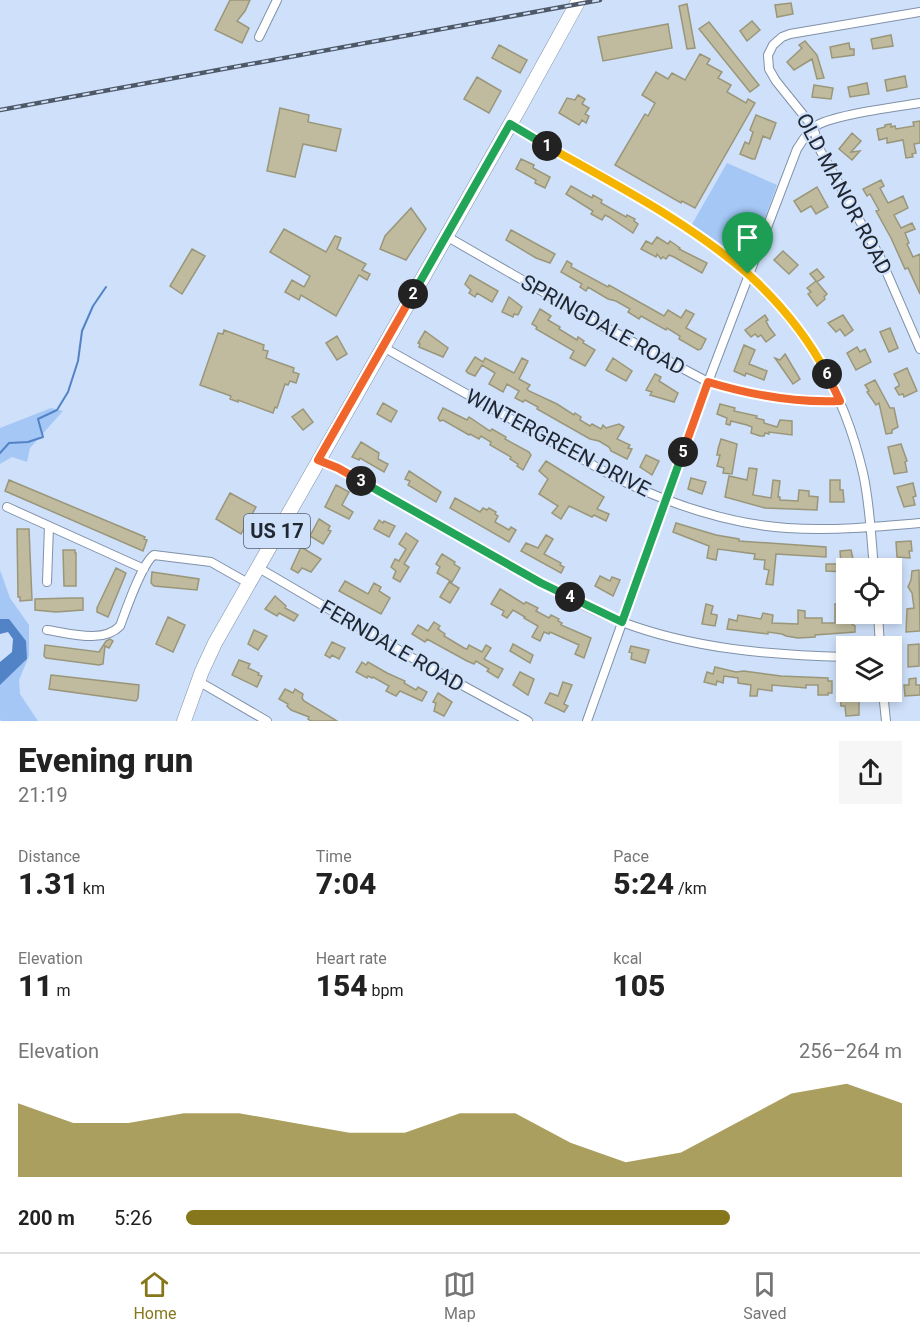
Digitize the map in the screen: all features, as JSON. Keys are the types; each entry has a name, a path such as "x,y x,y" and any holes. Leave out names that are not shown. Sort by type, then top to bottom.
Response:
{"main road":[{"name":"US 17","path":"184,721 215,642 578,2"}],"street":[{"path":"259,37 277,0"},
{"name":"OLD MANOR ROAD","path":"920,12 790,34 782,37 773,45 768,55 769,69 776,81 813,127 820,150 880,257 920,349"},
{"path":"587,721 708,382 797,149 813,127 838,118 920,103"},
{"path":"510,124 704,238 774,299 818,358 840,401 863,474 873,558"},
{"name":"SPRINGDALE ROAD","path":"446,236 599,324 708,382 755,394 787,399 840,401"},
{"name":"WINTERGREEN DRIVE","path":"383,347 616,478 666,500 704,513 760,525 787,528 828,529 920,523"},
{"path":"318,460 338,468 541,583 622,622 694,642 740,650 836,657"},
{"path":"7,507 144,569"},
{"path":"47,582 49,526"},
{"path":"47,630 99,636 116,630 120,626 149,558 154,555 211,562 248,583"},
{"name":"FERNDALE ROAD","path":"257,567 416,660 528,721"},
{"path":"198,681 267,721"},
{"path":"884,702 886,721"}],"shaded area":[{"path":"727,163 777,185 750,259 745,262 691,226"},
{"path":"51,408 63,411 30,448 27,462 12,457 0,464 0,428"},
{"path":"0,570 10,598 29,625 29,656 19,680 20,694 38,721 1,721 0,719 0,685 27,659 9,619 0,619"},
{"path":"0,619 9,619 26,641 27,659 0,685 0,662 12,652 13,639 8,632 0,634"}],"building":[{"path":"230,0 250,0 237,21 249,28 242,43 215,30"},
{"path":"791,3 793,14 777,17 775,5"},
{"path":"687,4 695,48 687,49 679,6"},
{"path":"752,21 760,30 747,41 740,31"},
{"path":"709,22 759,85 750,92 699,29"},
{"path":"668,24 672,48 603,61 598,37"},
{"path":"891,35 893,46 873,49 871,39"},
{"path":"805,41 817,55 824,78 817,79 812,59 794,70 787,62 802,48 799,45"},
{"path":"849,43 850,49 854,49 854,55 832,58 830,47"},
{"path":"499,45 527,60 520,73 492,58"},
{"path":"700,54 710,59 707,64 722,72 718,78 731,85 727,92 746,103 748,99 755,103 695,208 682,201 681,203 615,165 645,114 648,116 655,103 642,95 656,72 668,79 672,73 685,80"},
{"path":"905,76 907,87 887,91 885,80"},
{"path":"477,77 501,91 489,113 464,99"},
{"path":"867,83 869,94 850,97 848,87"},
{"path":"814,85 833,88 831,99 812,97"},
{"path":"578,95 585,99 582,104 589,108 585,114 589,116 586,123 582,120 579,125 559,113 567,98 575,100"},
{"path":"280,108 309,115 308,122 341,129 336,151 303,144 295,177 267,171"},
{"path":"756,115 776,123 770,139 763,136 755,159 752,159 740,154 745,142 749,144 753,132 750,130"},
{"path":"920,121 920,143 914,144 916,153 912,154 913,157 906,158 903,140 887,143 887,138 879,140 877,129 885,125 891,124 891,127 895,126 896,129 914,126 913,122"},
{"path":"852,133 861,141 851,152 860,151 852,160 839,149"},
{"path":"521,159 550,177 545,188 516,169"},
{"path":"881,180 884,186 880,188 888,203 903,196 908,208 894,215 901,228 912,223 915,229 905,233 913,257 920,254 920,294 876,211 879,210 870,194 867,196 863,189"},
{"path":"571,186 592,198 593,195 602,200 601,203 626,217 627,215 635,219 634,221 638,224 633,233 605,215 602,220 591,214 593,211 566,194"},
{"path":"817,187 828,207 816,214 811,206 801,212 794,201"},
{"path":"411,208 426,229 406,260 380,249 385,236"},
{"path":"284,229 326,252 335,236 341,238 337,249 366,264 362,270 370,274 367,280 359,275 336,316 301,295 299,300 285,292 292,280 304,287 310,276 270,252"},
{"path":"511,230 555,254 550,263 536,258 506,240"},
{"path":"657,237 668,244 670,241 679,249 707,263 702,273 669,255 666,259 663,257 661,259 657,254 656,257 641,249 646,241 652,244"},
{"path":"192,249 205,256 182,294 170,286"},
{"path":"783,251 798,265 789,274 774,260"},
{"path":"567,261 572,264 571,267 664,316 668,310 681,318 686,310 694,314 686,328 706,339 701,349 698,350 679,339 680,336 667,328 666,330 641,316 639,319 628,312 630,309 616,301 588,287 586,291 580,287 582,284 561,272"},
{"path":"817,269 824,277 817,282 827,294 817,306 808,294 811,292 807,288 816,281 810,274"},
{"path":"470,275 498,291 492,302 477,293 475,297 469,293 471,290 465,284"},
{"path":"509,297 522,307 518,315 514,314 513,317 502,312"},
{"path":"540,309 551,316 548,320 560,327 559,329 577,340 578,337 595,350 585,366 570,358 574,351 536,329 537,327 532,324"},
{"path":"765,315 775,335 766,342 761,335 758,337 755,334 751,337 745,330"},
{"path":"843,315 853,330 845,336 840,329 836,332 828,323"},
{"path":"890,328 898,348 889,352 880,332"},
{"path":"224,330 264,345 263,350 268,351 266,358 294,368 293,372 299,374 296,383 290,381 288,385 285,384 273,413 230,399 231,396 200,385 218,333 223,334"},
{"path":"425,331 448,348 443,357 419,347 418,343"},
{"path":"337,336 347,354 337,360 326,343"},
{"path":"744,345 755,350 749,364 767,371 764,380 734,371"},
{"path":"857,347 860,352 865,349 871,362 856,370 847,353"},
{"path":"785,354 800,379 793,384 775,358 780,360"},
{"path":"475,357 483,362 485,358 514,373 522,358 528,361 519,379 530,385 527,389 529,391 574,415 575,413 581,417 580,420 590,426 592,424 601,429 603,425 606,428 619,424 624,427 617,439 630,445 628,448 632,449 627,459 611,451 599,441 590,439 537,409 538,407 515,398 519,391 507,384 503,392 489,384 495,373 482,365 475,376 468,373 466,371"},
{"path":"613,358 632,371 626,381 606,370"},
{"path":"907,368 917,391 904,397 903,394 899,395 895,388 899,384 894,374"},
{"path":"655,374 661,377 659,381 678,393 674,402 650,395 652,392 646,390"},
{"path":"875,380 890,408 894,408 898,427 892,430 892,433 886,434 879,403 876,405 867,392 869,391 865,385"},
{"path":"383,403 397,411 391,422 377,414"},
{"path":"720,404 735,408 734,411 757,416 756,418 764,420 764,423 777,427 780,420 792,421 792,435 769,432 769,434 765,433 764,436 760,436 751,433 752,427 747,425 731,421 730,425 726,424 727,418 717,414"},
{"path":"443,408 467,420 469,417 529,452 531,455 523,470 510,459 511,457 490,445 491,442 481,436 479,439 443,420 440,421 438,418"},
{"path":"303,409 313,422 303,430 292,417"},
{"path":"721,439 737,444 732,474 723,473 724,468 717,466"},
{"path":"361,442 379,453 378,459 388,464 384,472 360,458 359,460 352,457"},
{"path":"901,444 907,461 905,462 907,472 894,474 888,447"},
{"path":"646,455 659,461 652,475 640,467"},
{"path":"546,461 604,497 597,509 609,514 606,521 569,506 561,519 552,513 558,506 539,494 548,479 539,471"},
{"path":"749,468 757,469 753,495 771,498 773,480 780,481 778,497 780,500 798,501 799,490 809,491 809,496 818,497 817,510 765,508 725,497 729,476 747,480"},
{"path":"409,471 441,492 436,502 408,485 410,481 405,479"},
{"path":"691,478 706,482 702,494 688,489"},
{"path":"9,480 145,537 144,539 147,540 143,551 5,491"},
{"path":"830,480 840,480 844,502 830,502"},
{"path":"913,483 916,496 913,497 915,505 904,507 897,487"},
{"path":"336,485 349,492 342,505 353,512 349,519 325,507"},
{"path":"230,493 256,507 241,534 216,519"},
{"path":"455,498 480,512 483,508 487,510 489,508 496,512 498,516 495,522 509,530 511,527 516,530 509,542 450,508"},
{"path":"319,519 330,526 328,530 331,531 323,544 310,536"},
{"path":"379,520 395,526 389,537 374,529"},
{"path":"676,523 739,539 739,541 826,547 826,557 776,554 773,585 766,584 769,570 764,569 765,560 754,559 755,554 718,549 716,560 707,558 709,546 673,532"},
{"path":"17,529 29,529 32,600 20,601 18,597"},
{"path":"406,533 418,541 404,564 409,567 400,582 393,578 396,571 391,567 395,559 399,561 406,549 399,544"},
{"path":"546,535 553,539 544,554 561,563 560,565 564,567 561,573 521,551 526,543 538,548"},
{"path":"911,541 910,558 897,557 896,542"},
{"path":"301,547 321,559 311,572 302,568 298,573 291,569"},
{"path":"63,550 75,550 76,586 64,586"},
{"path":"851,550 853,558 841,558 840,551"},
{"path":"442,554 460,568 452,582 437,573 440,567 436,564"},
{"path":"826,564 836,564 836,572 826,571"},
{"path":"116,568 126,573 108,617 97,612 97,608"},
{"path":"919,570 920,631 906,632 907,609 914,608 912,593 908,587 912,571"},
{"path":"152,572 199,579 197,590 154,586 151,583"},
{"path":"600,576 610,581 612,577 620,580 613,596 595,586"},
{"path":"345,581 368,594 374,583 381,587 379,591 390,598 381,614 339,591"},
{"path":"449,582 459,588 450,603 440,597"},
{"path":"500,589 524,604 526,602 538,608 536,611 549,618 551,615 559,619 561,625 591,638 584,658 575,654 579,645 550,632 549,634 544,632 540,641 532,637 538,626 513,610 507,618 502,615 504,611 491,604"},
{"path":"275,596 286,606 285,608 298,615 294,621 279,613 277,616 265,609"},
{"path":"83,598 83,610 56,612 35,610 35,599"},
{"path":"706,604 713,606 711,614 717,615 715,626 702,624"},
{"path":"836,604 836,624 852,624 855,626 855,632 798,638 768,632 768,634 727,629 729,619 737,621 738,615 761,619 763,613 773,615 772,623 798,624 798,610 805,611 805,618 822,618 822,623 835,623"},
{"path":"168,617 185,625 173,652 156,644"},
{"path":"434,622 440,626 438,629 445,634 444,636 464,648 467,649 469,645 482,652 486,645 491,648 484,659 503,669 498,678 476,661 474,664 427,639 425,642 412,634 418,625 428,631"},
{"path":"254,630 267,636 258,650 248,644"},
{"path":"110,639 113,641 109,648 105,646 103,664 44,656 45,645 99,652"},
{"path":"332,642 345,648 339,659 332,655 330,658 325,655"},
{"path":"513,644 533,655 530,663 510,651"},
{"path":"919,644 919,666 908,667 908,645"},
{"path":"631,646 649,650 645,663 631,659 632,653 629,652"},
{"path":"239,660 250,664 248,668 262,676 257,687 232,675"},
{"path":"362,662 366,665 368,662 405,681 404,683 416,690 418,687 427,692 422,701 400,691 396,696 386,691 389,686 373,677 368,676 367,678 356,672"},
{"path":"715,667 736,672 828,678 828,681 832,681 832,693 818,695 818,685 806,685 806,688 772,685 772,691 758,689 757,696 750,696 751,685 738,683 738,678 724,676 723,683 717,681 716,685 704,682 707,672 713,674"},
{"path":"520,672 534,679 528,695 513,685"},
{"path":"51,675 139,685 138,698 136,701 49,689"},
{"path":"916,678 916,685 920,685 920,695 905,696 904,685 909,685 909,679"},
{"path":"563,682 572,685 564,704 568,706 564,712 545,703 550,693 558,696"},
{"path":"285,689 293,693 295,689 303,694 304,701 337,721 311,721 309,717 291,710 288,704 279,699"},
{"path":"438,693 452,702 444,716 434,711 436,703 433,702"},
{"path":"841,702 859,702 859,715 846,716 845,706 841,706"}],"waterway":[{"path":"0,453 9,443 28,442 43,437 38,419 57,410 68,392 78,361 82,331 93,306 106,287"}],"railway":[{"path":"0,110 600,0"}],"route":[{"path":"510,124 704,238 748,274 789,316 818,358 840,401 787,399 755,394 708,382 622,622 541,583 338,468 318,460 510,124"}]}
